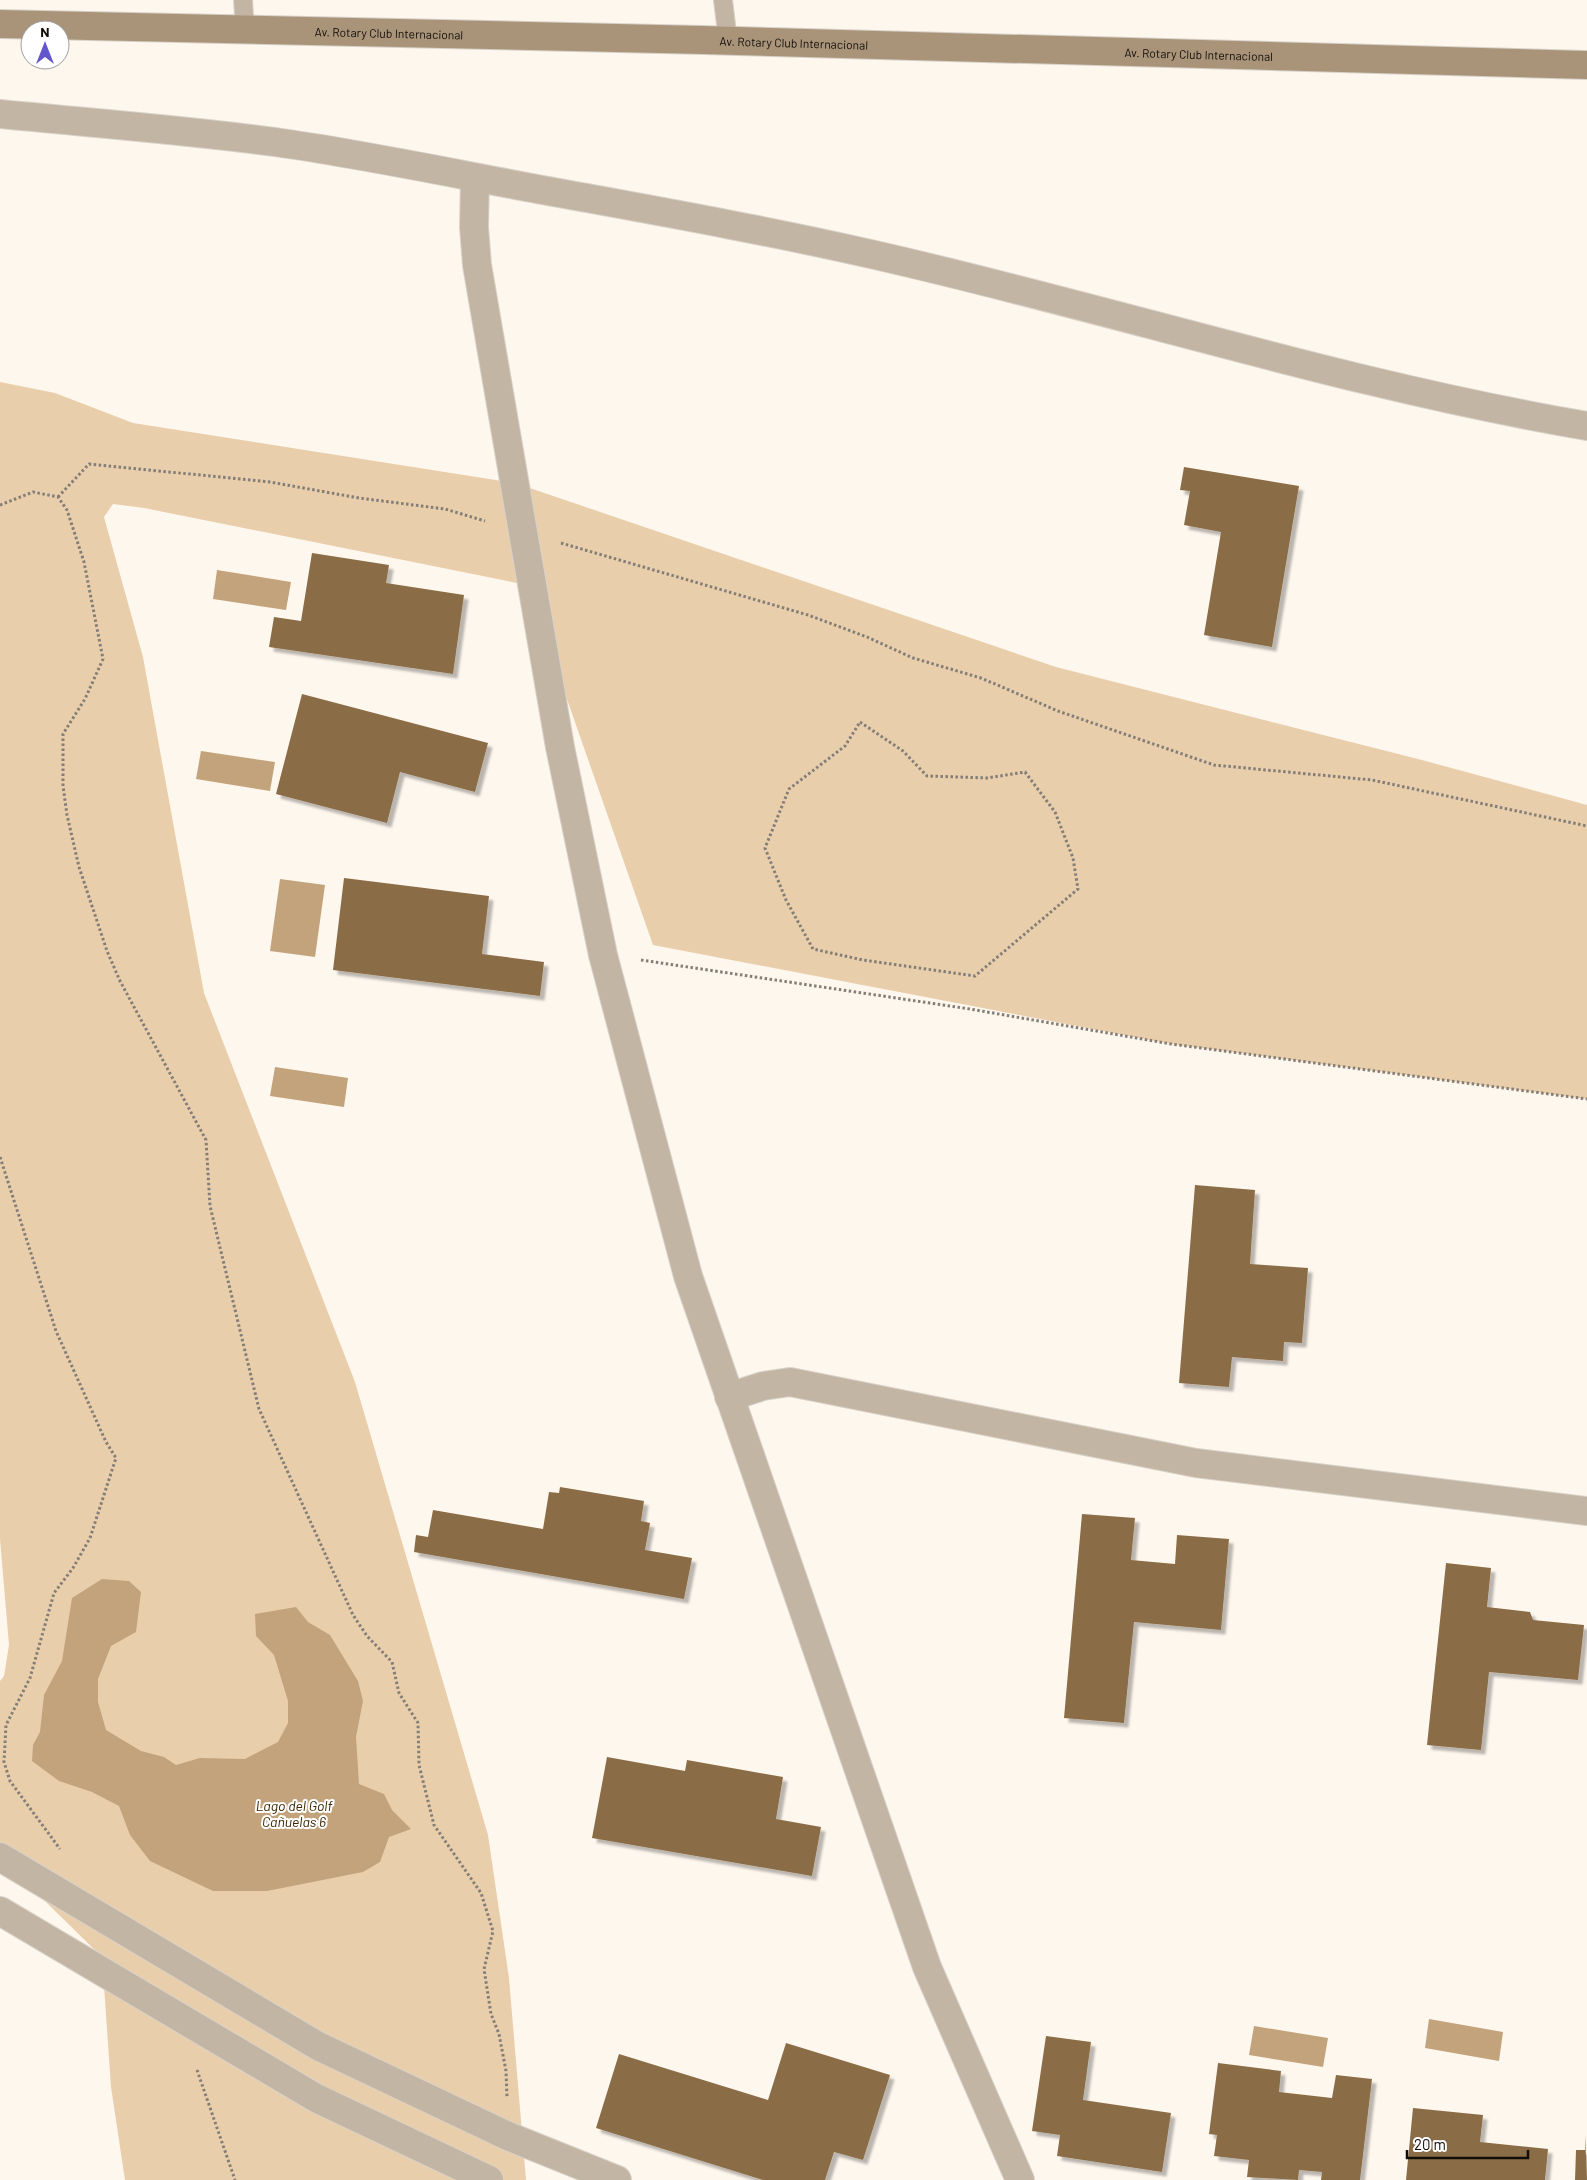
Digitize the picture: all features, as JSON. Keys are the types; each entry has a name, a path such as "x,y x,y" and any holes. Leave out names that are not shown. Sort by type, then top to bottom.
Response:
{"main road":[{"name":"Av. Rotary Club Internacional","path":"0,24 728,41 1587,65"}],"street":[{"path":"0,114 272,142 359,155 475,178 699,217 875,255 1392,386 1507,412 1587,426"},
{"path":"475,178 474,227 477,265 521,531 560,746 603,955 688,1276 927,1967 1020,2180"},
{"path":"729,1397 763,1386 790,1382 1196,1462 1587,1512"},
{"path":"0,1857 318,2046 510,2137 617,2180"},
{"path":"0,1911 316,2098 489,2180"}],"lane":[{"path":"244,0 246,30"},
{"path":"724,0 728,41"}],"path":[{"path":"58,497 89,464 270,482 359,498 445,509 808,615 867,637 913,658 981,678 1058,711 1214,765 1372,780 1587,826"},
{"path":"0,505 33,492 58,497 67,510 84,562 103,659 85,699 63,734 63,786 67,815 79,866 107,951 120,981 206,1140 210,1206 259,1409 354,1615 367,1636 392,1662 398,1693 418,1723 419,1765 434,1825 481,1893 493,1931 484,1969 491,2014 498,2034 506,2071 510,2137"},
{"path":"860,722 903,751 927,776 987,778 1026,772 1055,812 1074,858 1078,889 975,976 863,960 813,950 786,900 766,848 789,789 845,746 860,722"},
{"path":"603,955 970,1010 1171,1044 1587,1098"},
{"path":"0,1157 56,1331 106,1442 116,1458 90,1538 73,1568 54,1593 30,1678 6,1725 4,1762 10,1781 61,1850"},
{"path":"180,2018 235,2180"}],"shaded area":[{"path":"0,382 55,393 133,423 515,483 1056,667 1422,760 1587,805 1587,1099 1171,1044 653,945 527,585 144,508 113,504 104,517 143,657 204,993 355,1382 488,1835 509,1978 526,2180 125,2180 111,2087 102,1957 0,1857 0,1681 4,1676 9,1645 0,1539"}],"water":[{"path":"217,570 291,582 286,610 213,599"},
{"path":"201,751 275,762 270,791 196,779"},
{"path":"280,879 325,885 315,957 270,951"},
{"path":"275,1067 348,1078 344,1107 270,1096"},
{"name":"Lago del Golf Cañuelas 6","path":"102,1579 129,1581 141,1592 136,1632 111,1646 98,1679 98,1702 106,1730 141,1751 164,1757 176,1765 200,1758 245,1759 278,1742 288,1723 288,1701 274,1655 256,1636 255,1614 296,1607 308,1622 330,1635 358,1681 363,1701 356,1737 359,1784 384,1794 392,1810 411,1829 389,1837 380,1862 363,1872 267,1891 213,1891 150,1861 130,1835 119,1806 92,1792 59,1781 32,1761 33,1745 40,1732 44,1695 62,1661 72,1598"},
{"path":"1429,2019 1503,2032 1499,2061 1425,2048"},
{"path":"1254,2026 1328,2038 1323,2067 1249,2055"}],"building":[{"path":"1184,467 1299,486 1272,647 1204,635 1221,532 1184,525 1190,491 1180,490"},
{"path":"312,553 389,565 386,583 464,595 453,674 269,647 274,617 301,621"},
{"path":"302,694 488,743 475,792 400,772 387,823 276,794"},
{"path":"344,878 489,896 482,954 544,962 540,996 333,970"},
{"path":"1195,1185 1255,1190 1250,1264 1308,1268 1302,1343 1284,1342 1283,1361 1232,1357 1229,1387 1179,1383"},
{"path":"560,1487 644,1501 641,1521 650,1523 645,1550 692,1558 684,1599 414,1552 416,1535 428,1537 433,1510 543,1529 549,1492 559,1493"},
{"path":"1082,1514 1135,1518 1131,1560 1175,1564 1177,1535 1229,1539 1221,1630 1134,1622 1124,1723 1064,1718"},
{"path":"1446,1563 1491,1568 1487,1607 1530,1612 1533,1620 1584,1625 1578,1680 1489,1672 1481,1750 1427,1745"},
{"path":"607,1757 685,1771 687,1760 783,1777 776,1819 821,1827 812,1876 592,1838"},
{"path":"1046,2036 1091,2042 1083,2100 1171,2113 1162,2172 1057,2156 1060,2135 1032,2131"},
{"path":"786,2043 890,2075 863,2160 834,2152 825,2180 763,2180 596,2128 619,2054 768,2100"},
{"path":"1218,2063 1281,2071 1279,2092 1332,2098 1336,2075 1372,2079 1360,2180 1321,2180 1322,2172 1299,2170 1298,2180 1247,2177 1249,2160 1214,2156 1217,2135 1209,2134"},
{"path":"1413,2108 1483,2115 1480,2142 1548,2149 1545,2180 1406,2180"},
{"path":"1585,2135 1587,2180 1575,2180 1576,2150 1585,2150"}]}
